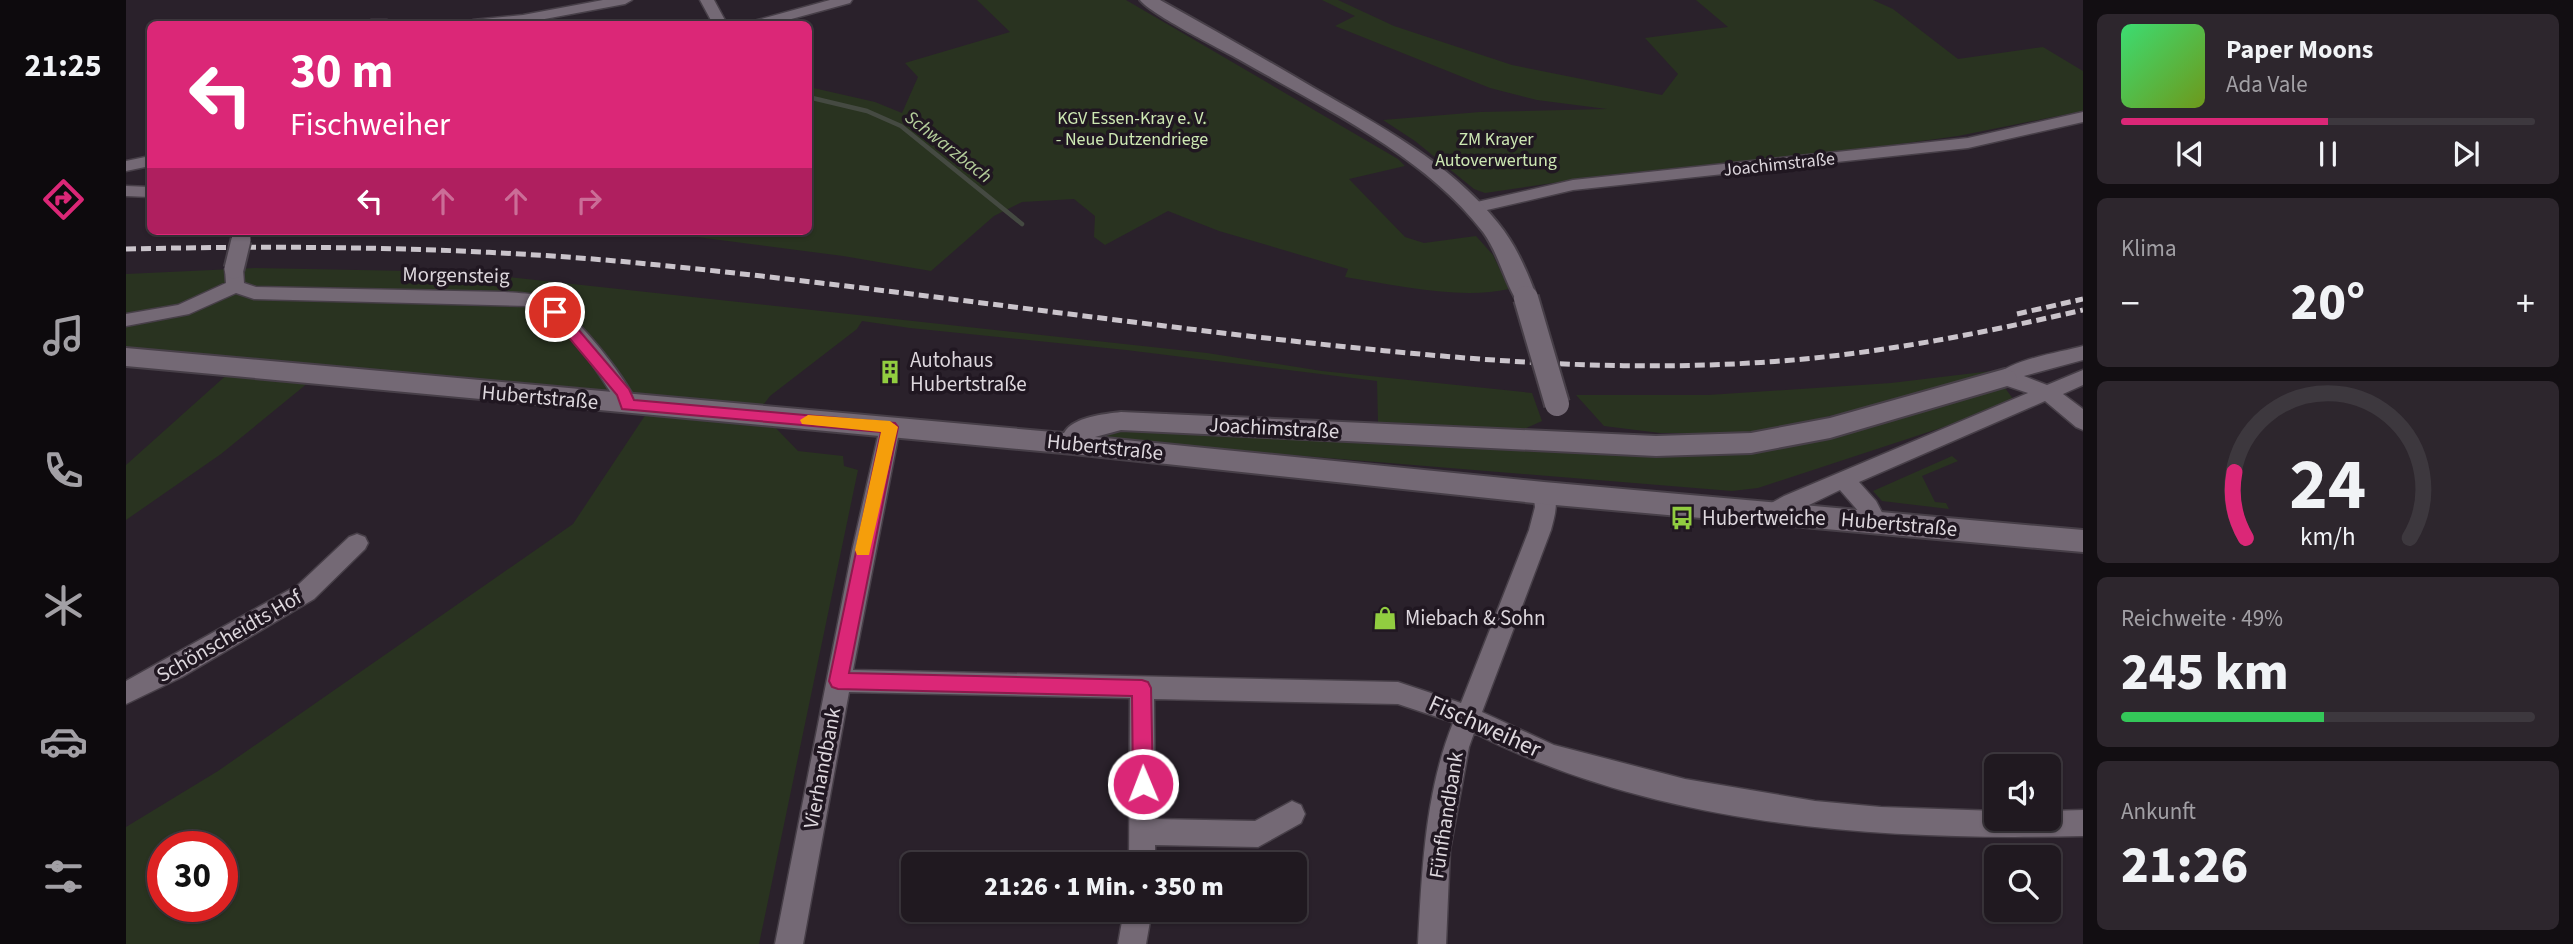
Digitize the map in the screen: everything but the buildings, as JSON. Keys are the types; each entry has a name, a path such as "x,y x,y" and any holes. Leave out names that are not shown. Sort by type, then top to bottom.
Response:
{"street":[{"path":"503,21 625,0"},
{"path":"707,0 718,21"},
{"path":"770,21 845,0"},
{"path":"1148,0 1412,152 1474,208 1502,241 1515,263 1568,441"},
{"name":"Joachimstraße","path":"1474,208 1573,185 1968,143 2083,117"},
{"path":"126,166 147,162"},
{"path":"126,191 147,192"},
{"path":"126,320 164,316 191,309 235,278 242,235"},
{"name":"Morgensteig","path":"235,278 254,293 505,298 537,302 555,312 624,393 628,405"},
{"name":"Joachimstraße","path":"1073,444 1076,435 1100,424 1121,421 1656,446 1751,443 1830,428 2083,353"},
{"name":"Hubertstraße","path":"126,357 1073,444 1544,493 2083,541"},
{"path":"1772,513 2083,377"},
{"path":"2005,378 2049,393 2073,410 2083,422"},
{"name":"Vierhandbank","path":"789,944 838,681 890,427"},
{"path":"1844,480 1868,507 1876,522"},
{"name":"Fünfhandbank","path":"1432,944 1437,850 1456,747 1539,530 1546,507 1544,493"},
{"name":"Schönscheidts Hof","path":"126,693 306,592 357,543"},
{"name":"Fischweiher","path":"838,681 1398,693 1424,698 1553,756 1743,804 1831,817 1939,824 2083,823"},
{"path":"1142,688 1143,852"},
{"path":"1144,832 1258,834 1292,814"},
{"path":"1132,944 1136,922"}],"green space":[{"name":"KGV Essen-Kray e. V. - Neue Dutzendriege","path":"977,0 1126,0 1398,159 1405,166 1349,179 1405,237 1424,243 1476,236 1493,255 1509,289 1449,292 1345,277 1348,269 1219,231 1168,211 1105,245 1094,237 1095,216 1074,199 1022,202 994,216 931,271 843,256 682,235 812,235 812,88 875,102 902,113 918,77 905,63 1010,32"},
{"name":"ZM Krayer Autoverwertung","path":"1322,0 1338,0 1394,26 1512,65 1662,95 1678,74 1645,38 1728,27 1696,0 1873,0 1893,9 1958,59 2043,47 2083,71 2083,111 1958,136 1863,149 1608,175 1485,193 1474,189 1415,141 1383,120 1480,112 1607,109 1537,100 1490,88 1335,26 1355,16"},
{"path":"255,268 462,272 1207,353 1322,371 1532,393 1542,421 1524,429 1378,422 1377,381 862,321 857,329 770,396 756,415 629,404 625,393 593,351 554,312 622,394 625,402 264,368 126,352 126,274"},
{"path":"2000,370 1911,397 1757,433 1660,433 1604,426 1576,395 1708,395 1891,383"},
{"path":"231,371 314,378 221,454 126,520 126,465"},
{"path":"2005,388 2014,400 1962,421 1758,488 1732,491 1095,439 1120,427 1541,447 1618,455 1727,453 1782,445"},
{"path":"648,411 769,421 798,451 843,456 844,466 858,470 759,944 126,944 126,827 218,771 573,524"},
{"path":"1952,456 1958,461 1922,476 1935,502 1946,503 1949,509 1882,501 1873,491"}],"waterway":[{"name":"Schwarzbach","path":"812,98 867,111 901,126 1022,224"}],"railway":[{"path":"126,249 393,249 593,259 807,281 1174,327 1436,356 1625,366 1751,363 1835,356 1960,336 2083,310"},
{"path":"2017,314 2083,299"}],"slow traffic":[{"path":"808,420 890,427 863,550"}],"place":[{"name":"Autohaus Hubertstraße","path":"890,372"},
{"name":"Hubertweiche","path":"1682,518"},
{"name":"Miebach & Sohn","path":"1385,618"}],"route":[{"path":"555,312 624,393 628,405 890,427 838,681 1142,688 1143,784"}]}
